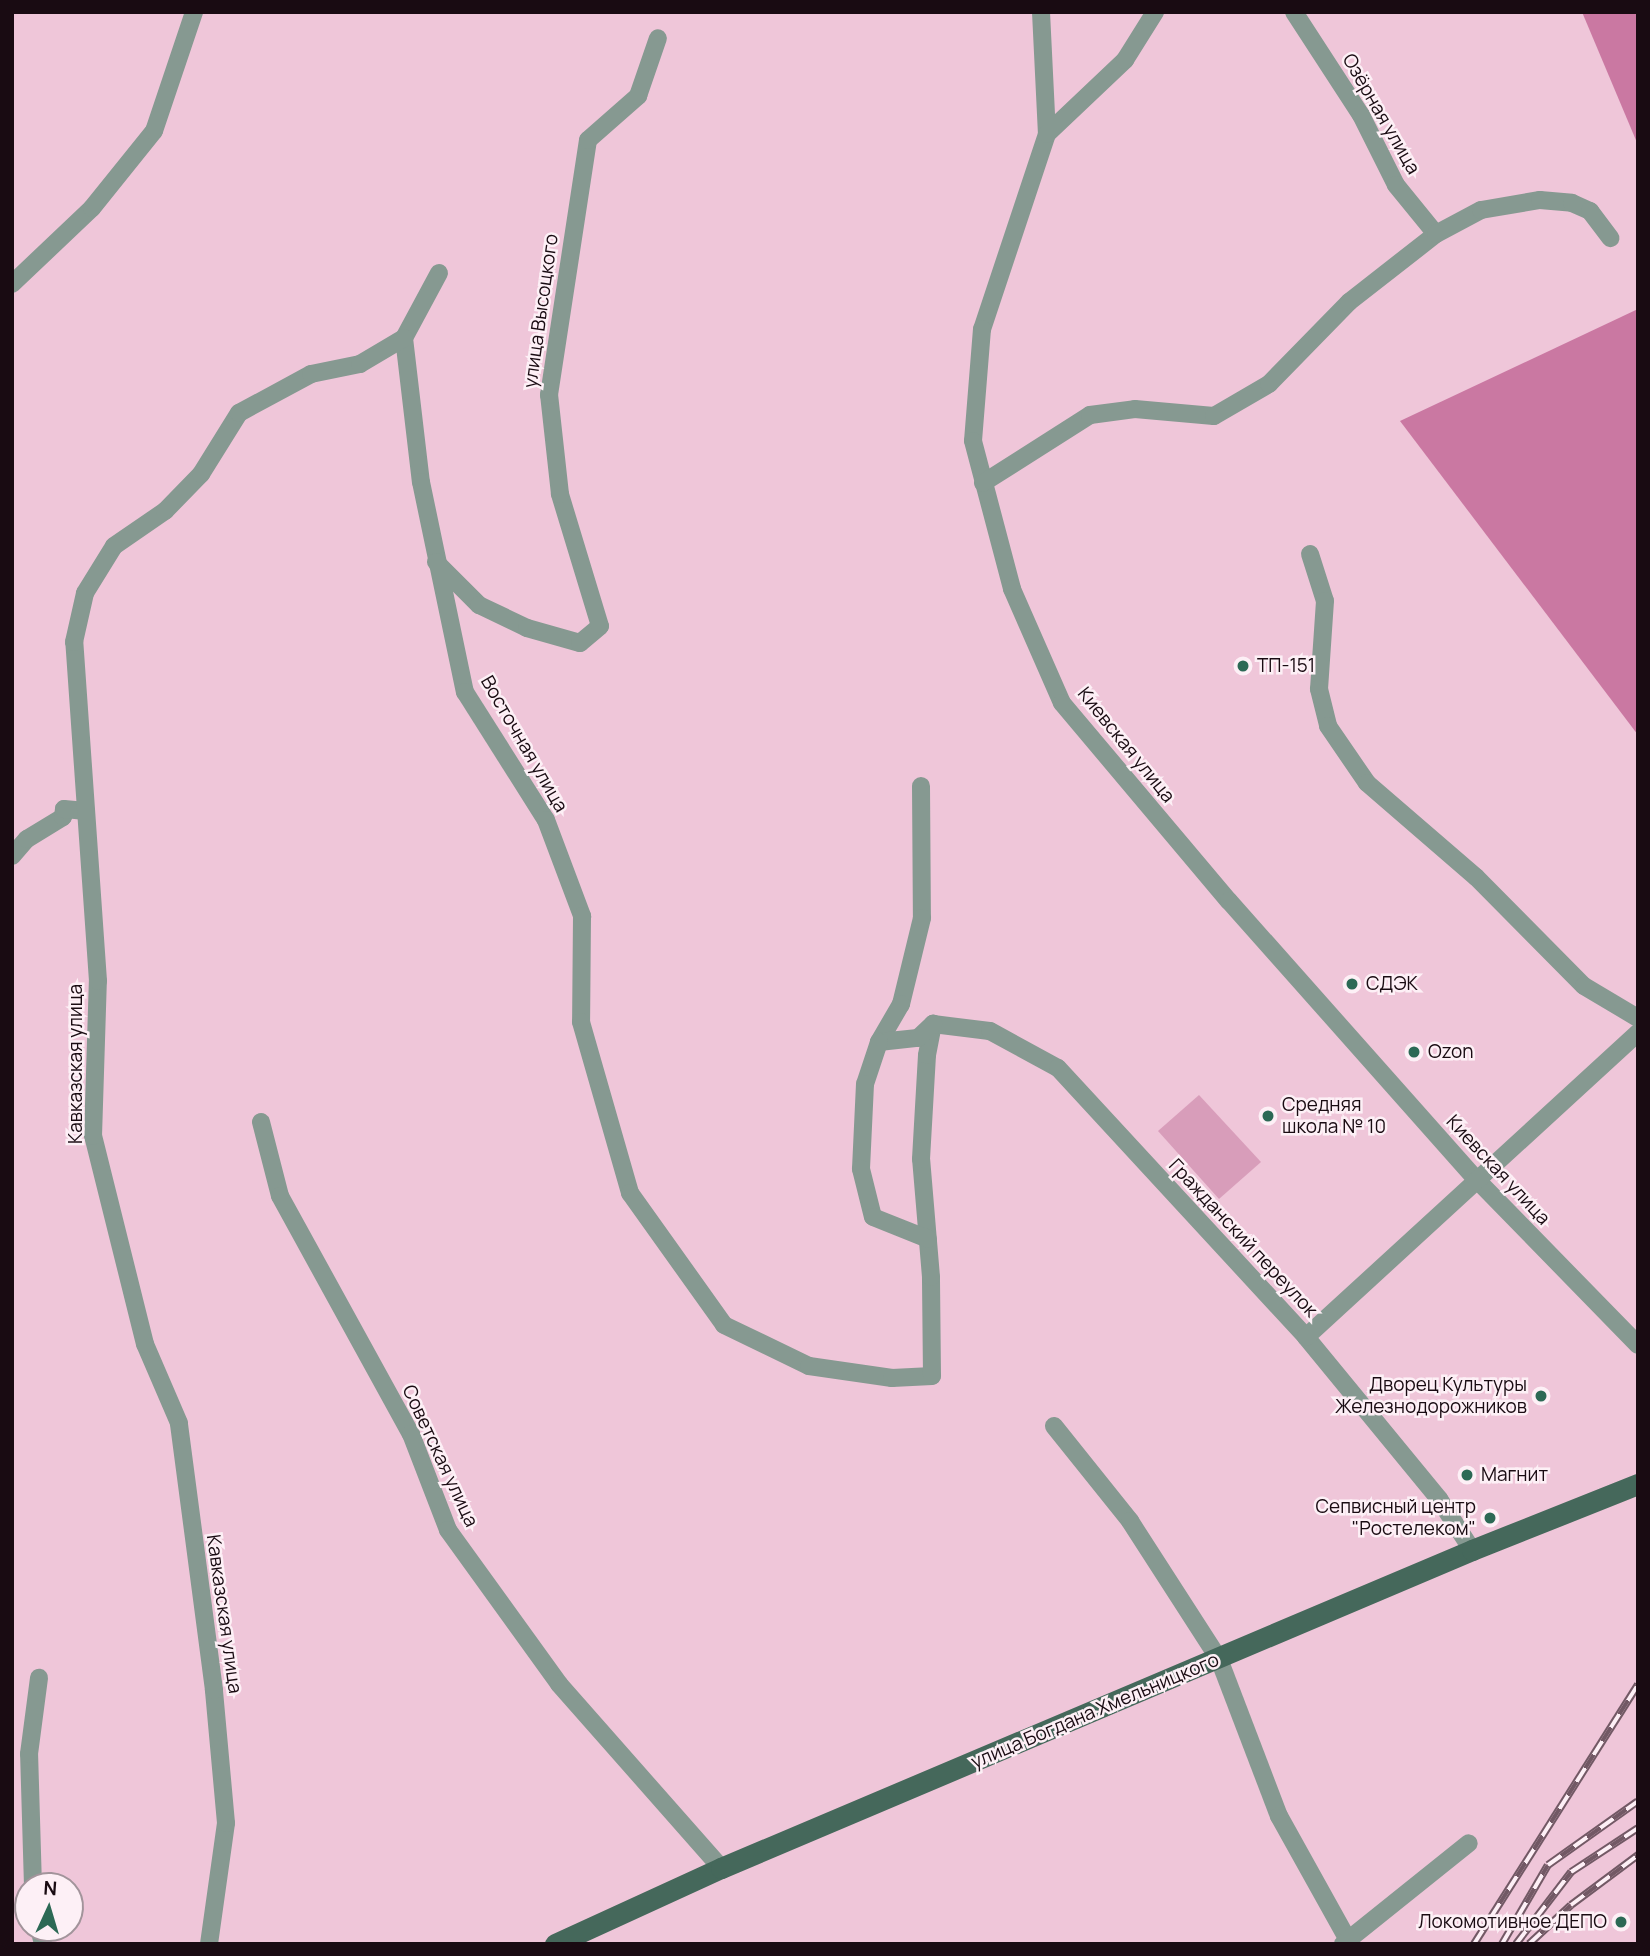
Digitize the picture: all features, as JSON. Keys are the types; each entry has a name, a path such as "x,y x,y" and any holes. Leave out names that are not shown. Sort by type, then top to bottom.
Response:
{"main road":[{"name":"улица Богдана Хмельницкого","path":"555,1944 721,1868 1472,1550 1638,1484"}],"street":[{"path":"12,284 92,208 154,131 194,12"},
{"name":"Киевская улица","path":"1041,12 1047,134 982,329 973,441 1012,589 1062,704 1229,901 1478,1181 1638,1345"},
{"path":"1047,134 1125,60 1155,12"},
{"name":"Озёрная улица","path":"1294,12 1361,115 1396,185 1436,234"},
{"name":"улица Высоцкого","path":"436,562 479,605 527,628 580,643 600,626 560,494 549,396 588,140 638,96 659,38"},
{"path":"983,483 1090,415 1135,409 1214,416 1269,384 1349,302 1436,234 1481,210 1540,200 1572,203 1590,211 1611,238"},
{"path":"404,338 439,273"},
{"name":"Восточная улица","path":"404,338 421,482 465,692 546,820 582,916 581,1022 630,1193 724,1325 809,1366 892,1378 932,1376 928,1239"},
{"name":"Кавказская улица","path":"209,1944 226,1822 214,1690 179,1423 145,1344 93,1136 98,981 74,642 85,593 114,546 165,511 201,474 239,413 311,374 360,364 404,338"},
{"path":"1310,554 1325,601 1319,689 1328,726 1367,783 1476,877 1584,986 1638,1017"},
{"path":"921,786 922,918 901,1004 879,1042 865,1084 862,1169 873,1217 928,1239 921,1159 933,1024"},
{"path":"12,856 27,839 63,817 64,809 86,811"},
{"path":"879,1042 918,1038 933,1024"},
{"name":"Гражданский переулок","path":"933,1024 990,1031 1058,1068 1306,1338 1439,1499 1472,1550"},
{"path":"1306,1338 1638,1033"},
{"name":"Советская улица","path":"261,1122 280,1196 411,1434 448,1530 559,1684 721,1868"},
{"path":"1054,1426 1130,1521 1219,1659 1279,1816 1346,1942 1469,1843"},
{"path":"33,1872 29,1754 39,1678"}],"shaded area":[{"path":"1582,12 1638,12 1638,145"},
{"path":"1638,309 1638,735 1400,421"},
{"path":"1199,1095 1261,1162 1219,1199 1158,1131"}],"railway":[{"path":"1474,1944 1638,1685"},
{"path":"1502,1944 1548,1865 1638,1801"},
{"path":"1516,1944 1571,1872 1638,1828"},
{"path":"1529,1944 1571,1905 1638,1855"}],"place":[{"name":"ТП-151","path":"1243,666"},
{"name":"СДЭК","path":"1352,984"},
{"name":"Ozon","path":"1414,1052"},
{"name":"Средняя школа № 10","path":"1268,1116"},
{"name":"Дворец Культуры Железнодорожников","path":"1541,1396"},
{"name":"Магнит","path":"1467,1475"},
{"name":"Сепвисный центр \"Ростелеком\"","path":"1490,1518"},
{"name":"Локомотивное ДЕПО","path":"1621,1922"}]}
